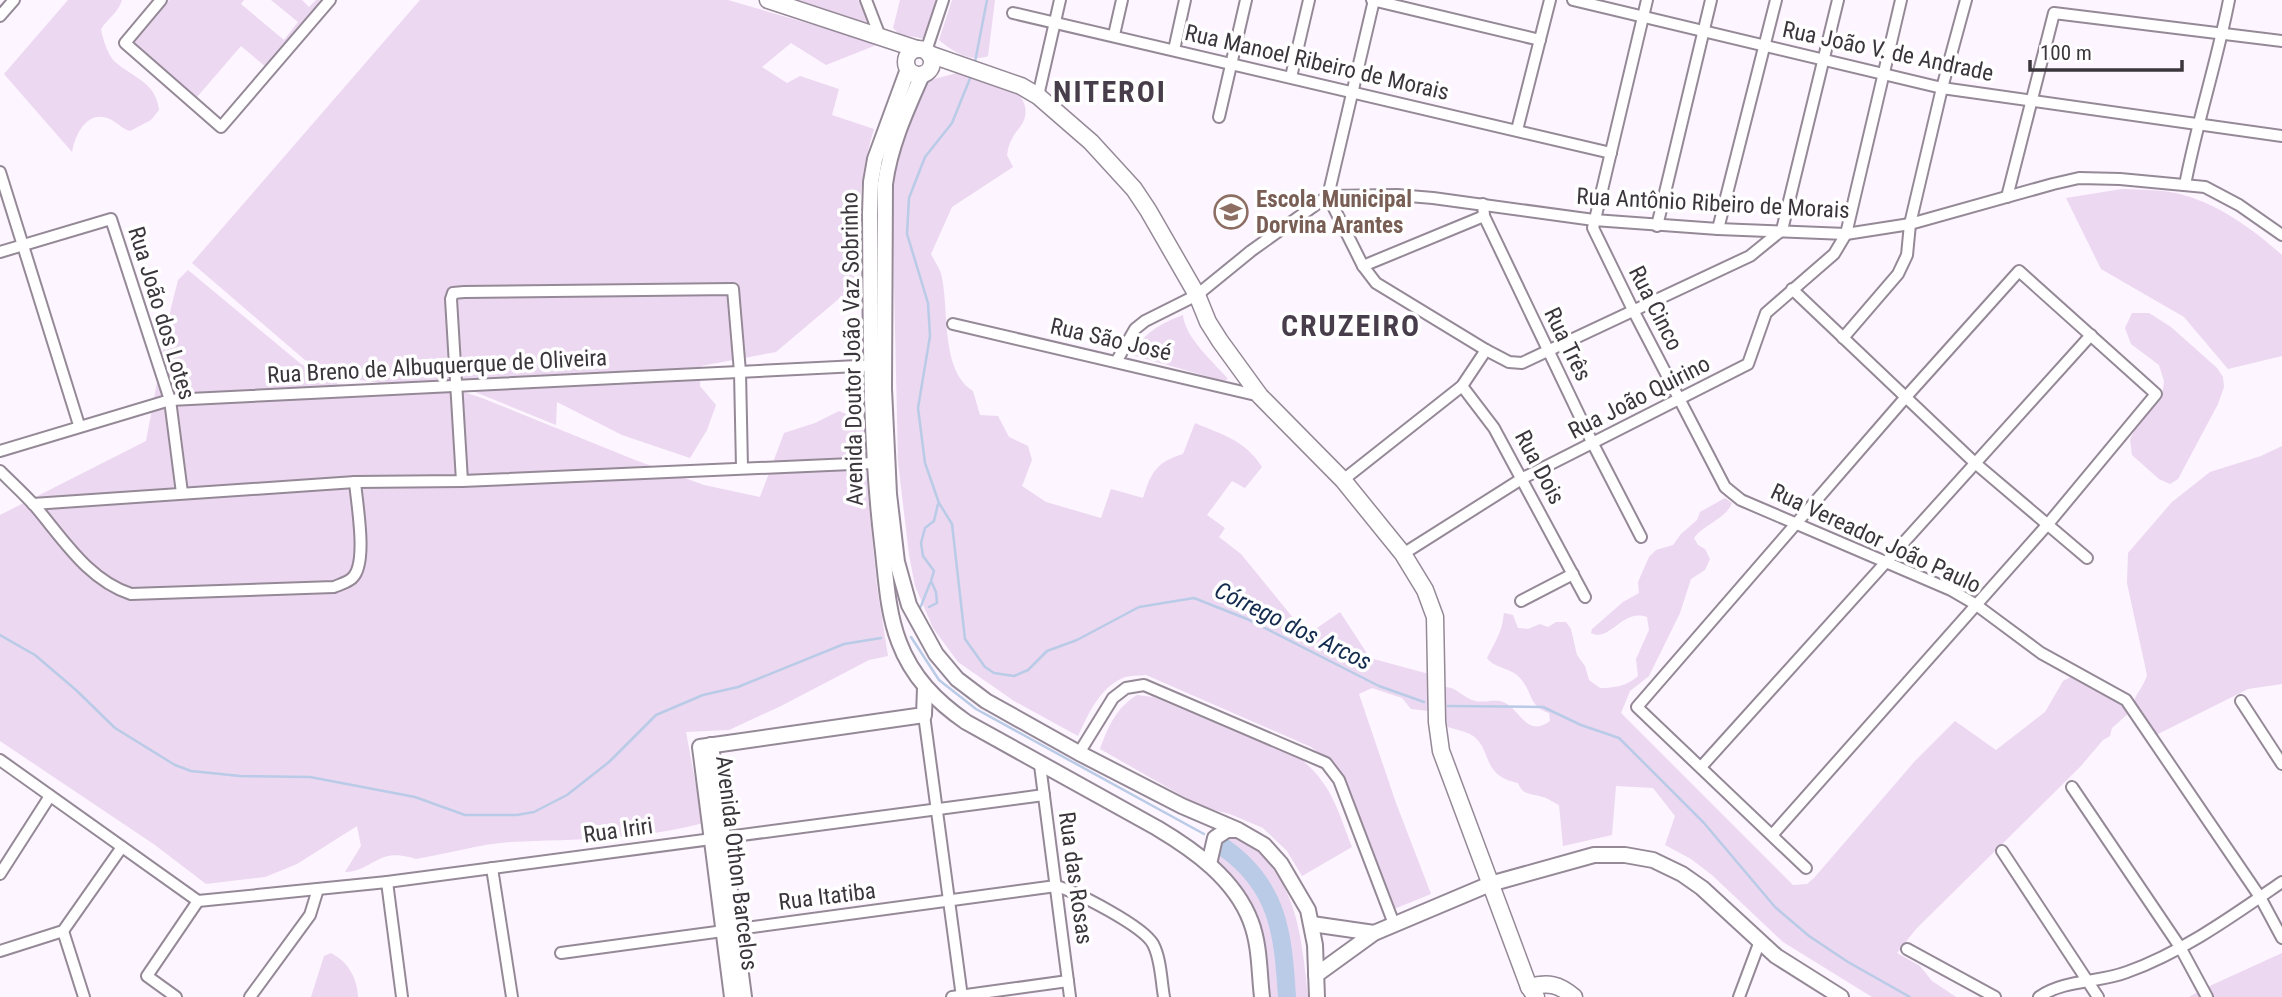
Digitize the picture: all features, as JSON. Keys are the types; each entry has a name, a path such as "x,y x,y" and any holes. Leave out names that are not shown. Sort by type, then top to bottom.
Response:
{"main road":[{"path":"768,0 924,51 1020,86 1038,96 1091,142 1133,189 1197,295 1208,322 1260,396 1343,480 1403,554 1425,590 1435,617 1437,722 1441,751 1533,992 1545,983 1562,986 1574,997"},
{"path":"883,39 915,71"},
{"path":"915,71 910,53 924,51"},
{"path":"915,71 932,65 924,51"},
{"path":"915,71 966,66"}],"street":[{"path":"0,16 14,0"},
{"path":"161,0 125,43 221,127 330,0"},
{"path":"866,0 883,39"},
{"path":"924,51 943,0"},
{"path":"1038,96 1060,0"},
{"path":"1114,35 1122,0"},
{"path":"1174,50 1185,0"},
{"path":"1219,117 1246,0"},
{"path":"1291,77 1309,0"},
{"path":"1540,40 1373,0 1328,196 1363,266 1384,290 1486,350 1509,362 1521,363 1750,256 1782,230 1838,0"},
{"path":"1517,130 1550,0"},
{"name":"Rua João V. de Andrade","path":"1573,0 1942,88 2282,136"},
{"path":"1594,220 1647,0"},
{"path":"1657,226 1711,0"},
{"path":"1718,229 1776,0"},
{"path":"1846,234 1901,0"},
{"path":"1843,338 1898,274 1907,255 1910,224 1966,0"},
{"path":"2185,185 2197,125 2229,0"},
{"name":"Rua Manoel Ribeiro de Morais","path":"1013,13 1611,153"},
{"path":"2007,197 2054,13 2282,41"},
{"name":"Avenida Doutor João Vaz Sobrinho","path":"915,71 875,159 871,182 878,365 889,494 897,562 909,605 936,654 957,679 986,701 1079,753 1264,845 1281,864 1297,889 1312,924 1317,997"},
{"path":"0,172 79,425"},
{"name":"Rua Antônio Ribeiro de Morais","path":"1328,196 1397,195 1657,226 1846,234 1910,224 2079,178 2120,179 2204,187 2282,235"},
{"path":"1116,362 1135,329 1145,321 1197,295 1251,251 1328,196"},
{"name":"Rua Três","path":"1483,204 1483,216 1641,537"},
{"path":"1363,266 1483,216"},
{"name":"Rua João dos Lotes","path":"0,252 111,219 170,400 182,493"},
{"name":"Rua Cinco","path":"1594,220 1594,234 1725,487"},
{"name":"Rua João Quirino","path":"1403,554 1523,478 1748,364 1766,313 1834,254 1846,234"},
{"path":"1773,834 2048,524 2156,394 2020,271 1905,398 1637,707 1806,868"},
{"path":"463,481 450,299 453,293 464,292 733,289 740,372 742,468"},
{"path":"1792,289 1975,463 2087,558"},
{"name":"Rua São José","path":"953,324 1260,396"},
{"path":"1701,767 2091,335"},
{"path":"1343,480 1462,386 1486,350"},
{"name":"Avenida Doutor João Vaz Sobrinho","path":"878,365 874,463 887,591 898,642 909,664 925,688 966,722 1188,846 1209,864 1237,897 1251,921 1257,946 1262,997"},
{"name":"Rua Breno de Albuquerque de Oliveira","path":"0,451 79,425 170,400 878,365"},
{"name":"Rua Dois","path":"1462,386 1494,428 1585,597"},
{"path":"33,504 355,482 463,481 874,463"},
{"path":"0,471 33,504 88,569 116,589 131,594 334,587 352,579 358,568 360,543 355,482"},
{"name":"Rua Vereador João Paulo","path":"1725,487 1741,500 1951,590 1975,604 2041,653 2126,700 2260,897 2282,938"},
{"path":"1521,601 1573,574"},
{"path":"898,642 910,631 925,632"},
{"path":"1079,753 1113,698 1126,688 1144,685 1326,763 1339,780 1394,924"},
{"path":"925,688 923,715 949,902 958,997 1068,981"},
{"path":"2241,701 2282,764"},
{"name":"Avenida Othon Barcelos","path":"744,997 729,929 717,838 711,745 923,715"},
{"path":"0,760 198,901 147,976 176,997"},
{"name":"Rua das Rosas","path":"1040,765 1070,997"},
{"path":"2072,788 2180,947 2207,997"},
{"name":"Rua Iriri","path":"198,901 387,882 1044,795"},
{"path":"0,874 51,796"},
{"path":"1209,864 1215,838 1227,830 1238,830"},
{"path":"0,951 63,932 122,847"},
{"path":"2002,851 2090,981 2098,997"},
{"path":"1316,975 1374,933 1490,884 1594,856 1625,855 1653,860 1682,874 1702,888 1776,956 1841,997"},
{"path":"492,868 512,997"},
{"path":"387,882 402,997"},
{"path":"2039,997 2060,987 2125,974 2151,963 2282,882"},
{"path":"1056,886 1071,890 1140,930 1152,943 1158,958 1164,997"},
{"name":"Rua Itatiba","path":"561,953 1056,886"},
{"path":"250,997 310,915 318,889"},
{"path":"1312,924 1374,933"},
{"name":"Avenida Othon Barcelos","path":"729,929 732,997"},
{"path":"63,932 84,997"},
{"path":"1739,997 1760,941"},
{"path":"1907,949 1995,997"}],"shaded area":[{"path":"68,0 122,0 101,29 104,41 114,61 153,92 159,110 151,120 130,131 106,118 92,119 81,129 72,152 4,74"},
{"path":"169,0 244,0 241,4 284,40 298,22 271,0 302,0 309,7 316,0 324,0 266,67 241,46 197,97 132,42"},
{"path":"420,0 728,0 879,44 826,65 791,43 762,67 787,83 800,76 839,89 832,115 874,129 861,189 860,289 848,291 776,352 701,366 700,386 716,405 707,430 690,458 622,435 557,402 556,425 453,383 392,385 341,377 305,360 192,263"},
{"path":"791,0 858,0 873,30"},
{"path":"900,0 938,0 925,39 899,34 893,28"},
{"path":"952,0 995,0 988,56 968,57 955,52 939,40"},
{"path":"961,72 1004,85 1022,99 1025,108 1024,120 1008,148 1007,155 1013,167 952,207 931,254 942,278 951,356 963,382 973,391 980,415 998,416 1009,437 1028,446 1032,460 1022,486 1046,502 1101,518 1111,489 1143,498 1156,470 1166,461 1183,454 1195,423 1233,439 1248,450 1262,467 1245,488 1232,481 1207,515 1225,528 1219,537 1241,554 1307,635 1340,612 1370,658 1429,674 1428,711 1411,709 1402,698 1372,688 1359,694 1396,803 1431,894 1394,909 1345,778 1330,761 1311,747 1146,675 1125,677 1107,688 1095,703 1078,736 1014,701 958,662 933,628 915,586 898,462 892,196 904,136 922,94 930,80"},
{"path":"2122,189 2168,192 2197,199 2236,219 2282,255 2282,356 2228,369 2184,317 2101,269 2066,198"},
{"path":"188,270 301,364 338,384 392,391 451,388 704,485 760,497 784,433 815,423 839,411 866,423 866,473 877,587 888,656 869,660 729,730 686,732 703,823 632,836 499,843 416,859 391,855 357,870 345,872 361,846 357,826 297,864 265,877 206,884 155,845 0,741 0,515 146,441 171,308 178,280"},
{"path":"2132,313 2149,313 2171,327 2217,368 2223,377 2224,387 2218,404 2178,479 2170,484 2159,479 2132,455 2130,439 2138,424 2162,398 2164,381 2159,365 2131,344 2125,328"},
{"path":"1183,315 1194,341 1228,379 1224,381 1132,355 1141,341 1153,330"},
{"path":"2282,446 2282,684 2248,689 2156,735 2135,706 2136,696 2147,675 2127,583 2128,553 2172,502 2210,472 2261,456"},
{"path":"1725,498 1732,503 1729,509 1694,538 1710,559 1705,570 1691,579 1680,613 1649,676 1630,691 1621,713 1793,885 1807,884 1814,878 1915,761 1955,721 1996,750 2045,712 2063,681 2071,677 2110,696 2130,712 2112,728 2110,736 2103,740 2080,767 1916,929 1897,953 1920,966 1932,981 1956,997 1872,997 1783,942 1712,875 1691,859 1665,845 1675,816 1653,788 1616,786 1612,835 1563,846 1559,805 1525,792 1518,783 1497,774 1477,740 1470,734 1443,725 1445,687 1475,701 1503,702 1535,726 1542,726 1550,721 1549,713 1538,707 1521,679 1487,658 1500,632 1504,613 1513,615 1518,628 1528,629 1540,624 1548,627 1556,622 1566,622 1589,680 1600,688 1620,686 1638,676 1636,659 1649,630 1647,617 1630,617 1598,635 1591,633 1592,629 1623,602 1639,593 1638,582 1649,557 1656,550 1673,545 1697,520 1700,512"},
{"path":"1137,695 1153,697 1302,760 1328,790 1352,847 1302,876 1287,851 1263,828 1230,814 1202,807 1100,749 1114,719 1123,706"},
{"path":"1237,835 1257,851 1284,887 1298,928 1308,997 1269,997 1264,944 1258,919 1243,891 1216,862 1217,847 1224,837"},
{"path":"331,953 351,971 358,997 311,997 324,956"},
{"path":"2282,953 2282,997 2189,997 2203,989"}],"waterway":[{"name":"Córrego dos Arcos","path":"975,62 987,0"},
{"name":"Córrego dos Arcos","path":"971,76 952,123 925,157 909,198 907,234 928,303 930,336 918,408 925,463 939,503 952,524 965,639 985,667 994,673 1014,676 1028,670 1047,651 1077,640 1139,607 1194,598 1247,619 1379,686 1424,702"},
{"path":"929,607 937,603 931,581 934,571 923,556 921,543 925,528 934,521 938,504"},
{"path":"917,611 930,583"},
{"path":"0,635 35,655 115,728 175,765 191,771 240,776 310,777 415,797 465,815 517,815 534,812 567,795 609,762 656,715 703,695 738,687 844,644 881,638"},
{"path":"911,637 939,680 976,709 1204,834"},
{"name":"Córrego dos Arcos","path":"1448,706 1543,707 1581,725 1619,738 1704,823 1775,907 1809,936 1910,997"},
{"path":"1223,847 1242,862 1267,895 1280,932 1287,997"}],"place":[{"name":"Escola Municipal Dorvina Arantes","path":"1231,212"}],"district":[{"name":"NITEROI","path":"1110,92"},
{"name":"CRUZEIRO","path":"1351,326"}]}
